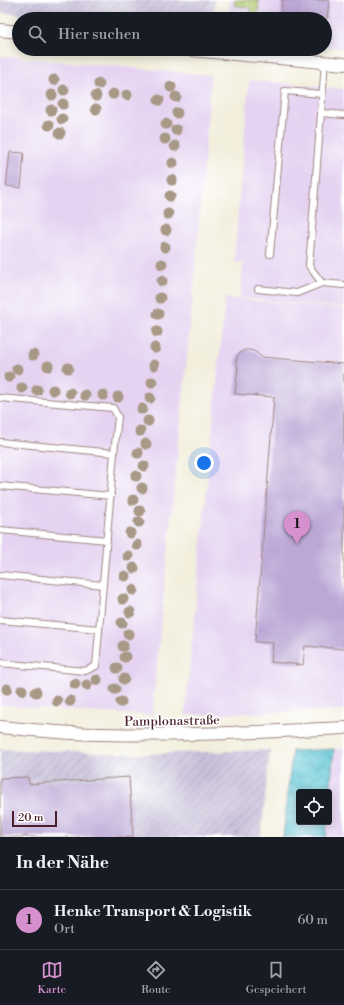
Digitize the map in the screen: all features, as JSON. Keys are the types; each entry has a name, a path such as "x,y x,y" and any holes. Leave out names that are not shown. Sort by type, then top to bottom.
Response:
{"street":[{"path":"0,30 12,31"},
{"path":"259,56 344,64"},
{"name":"Pamplonastraße","path":"0,727 103,734 213,733 344,728"}],"lane":[{"path":"322,283 309,266 325,62"},
{"path":"270,254 285,91 322,94"},
{"path":"321,111 344,115"},
{"path":"258,289 297,293 322,283 344,285"},
{"path":"0,398 114,408 118,417 96,666 85,671 0,663"},
{"path":"0,442 114,453"},
{"path":"0,486 111,496"},
{"path":"0,530 107,540"},
{"path":"0,575 103,584"},
{"path":"0,620 99,629"}],"shaded area":[{"path":"0,0 215,0 214,12 0,13"},
{"path":"230,0 344,0 344,48 332,47 332,12 229,12"},
{"path":"0,56 211,75 193,295 152,715 0,705"},
{"path":"249,80 344,89 344,308 240,298 243,263 234,262"},
{"path":"225,298 344,309 344,710 185,715"},
{"path":"344,748 344,837 326,837 327,825 332,825 332,789 330,789 334,749"},
{"path":"0,749 139,754 270,750 261,837 0,837"}],"green space":[{"path":"235,0 259,0 258,12 252,12 250,8 234,5"}],"water":[{"path":"334,749 330,789 296,789 296,825 327,825 326,837 283,837 292,751"}],"building":[{"path":"282,0 329,0 328,12 281,12"},
{"path":"10,152 24,153 21,188 6,186"},
{"path":"244,350 254,351 261,357 344,364 344,649 305,646 303,665 271,662 273,643 255,642 274,397 235,394 238,368 236,362 237,357"},
{"path":"28,777 29,784 129,777 133,837 0,837 0,778"}],"place":[{"name":"Henke Transport & Logistik","path":"297,544"}]}
